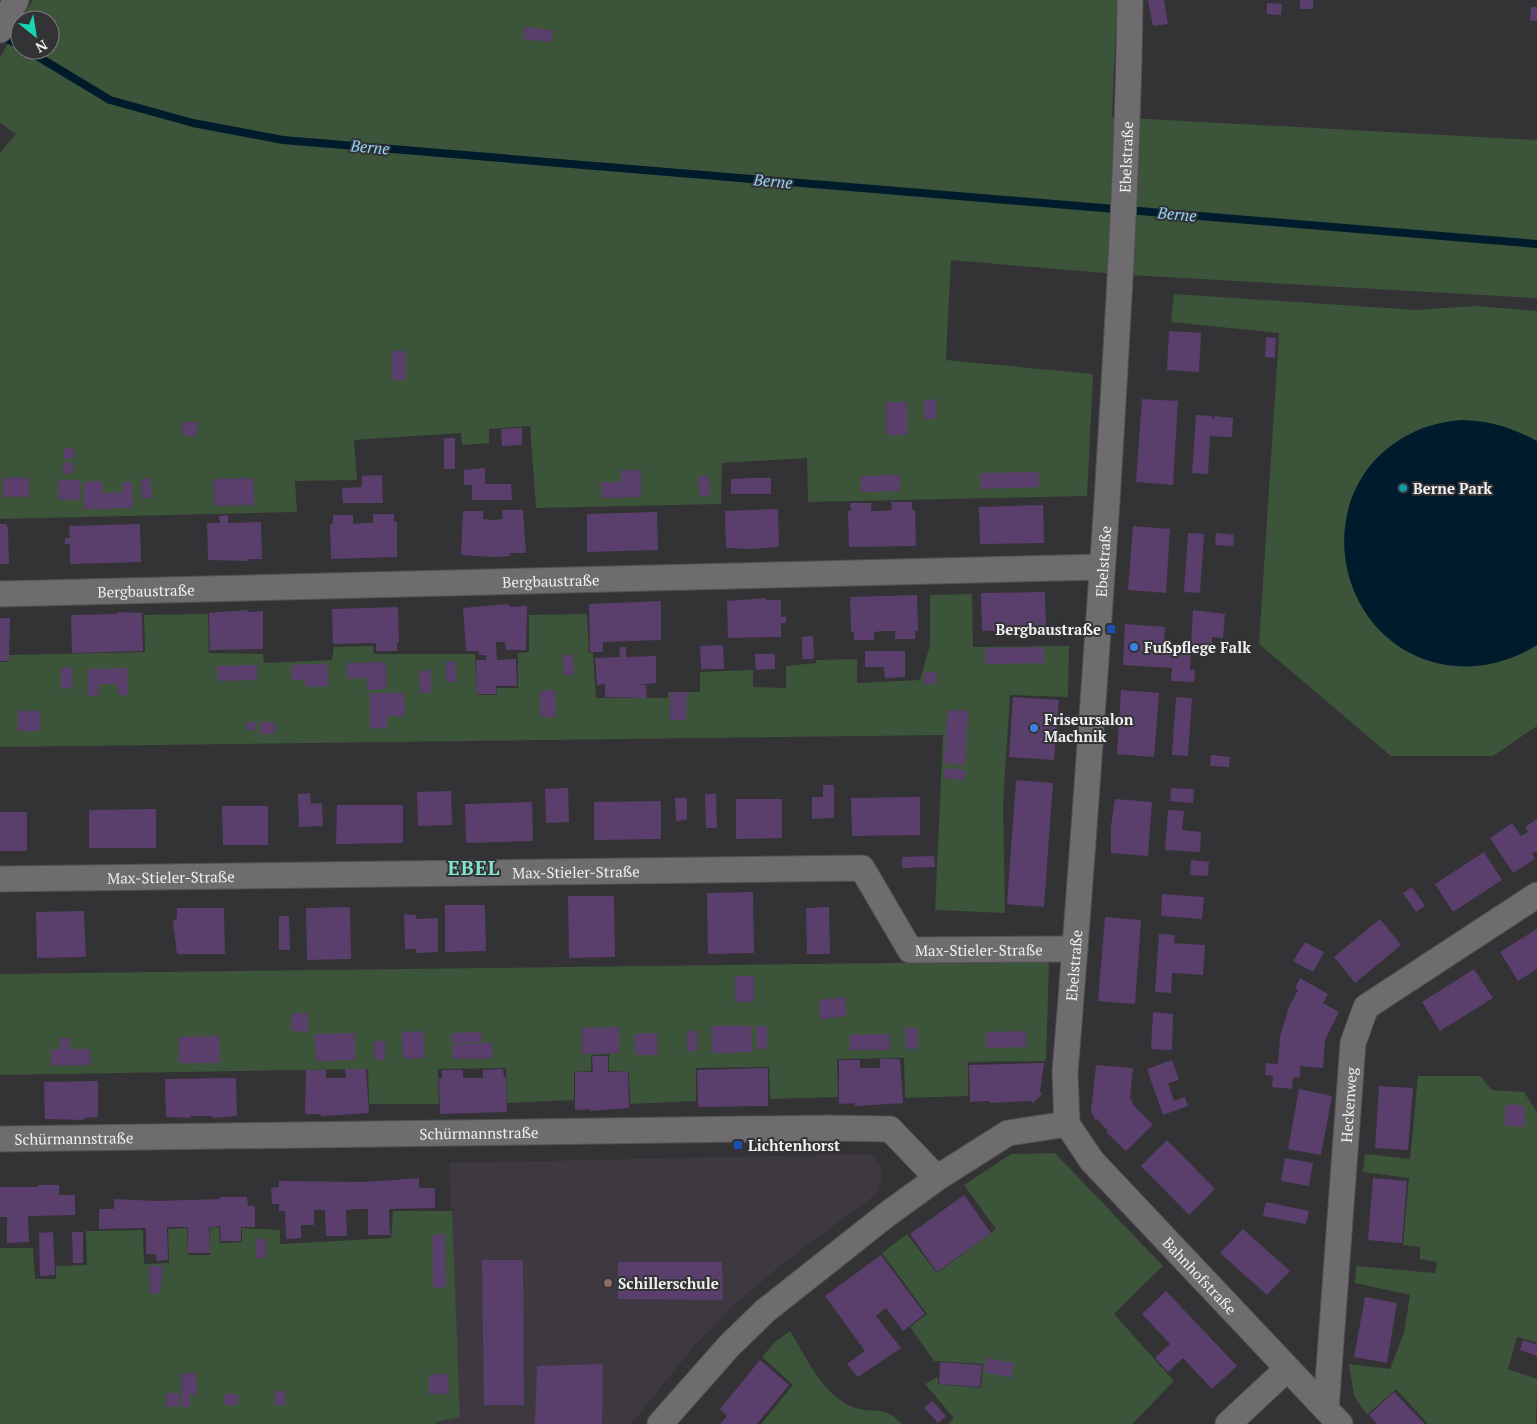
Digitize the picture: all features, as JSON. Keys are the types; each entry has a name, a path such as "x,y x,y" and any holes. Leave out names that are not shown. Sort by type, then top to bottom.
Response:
{"street":[{"name":"Ebelstraße","path":"1066,1124 1065,1072 1102,566 1128,146 1130,0"},
{"path":"0,30 15,2"},
{"name":"Bergbaustraße","path":"0,594 1102,566"},
{"name":"Max-Stieler-Straße","path":"0,879 862,868 910,950 1075,949"},
{"name":"Heckenweg","path":"1333,1416 1353,1044 1358,1023 1366,1007 1537,895"},
{"path":"660,1424 729,1346 765,1311 885,1216 937,1178 1008,1133 1066,1124"},
{"name":"Bahnhofstraße","path":"1066,1124 1092,1161 1333,1416"},
{"name":"Schürmannstraße","path":"0,1139 828,1128 890,1129 937,1178"},
{"path":"1228,1424 1287,1369"}],"shaded area":[{"name":"Schillerschule","path":"870,1154 881,1166 882,1176 878,1193 786,1261 735,1304 696,1344 631,1424 436,1424 436,1422 460,1417 449,1163"}],"green space":[{"path":"33,0 1117,0 1112,117 1537,140 1537,298 1129,275 951,260 946,360 1093,374 1087,496 808,502 807,458 722,463 721,504 536,508 530,426 489,429 489,443 462,445 461,433 354,440 357,480 295,481 297,512 0,519 0,153 16,134 0,123 0,58 10,40 10,60 60,60 60,10 26,10"},
{"name":"Berne Park","path":"1174,294 1416,310 1475,306 1537,311 1537,726 1493,756 1391,756 1259,644 1279,333 1171,322"},
{"path":"972,594 973,647 1069,646 1068,697 1010,695 1003,803 1005,913 935,910 943,735 0,747 0,662 9,662 9,655 145,652 144,615 208,614 209,653 263,654 264,663 332,660 334,647 373,646 374,654 475,654 477,695 497,695 497,688 518,688 518,653 529,652 529,615 587,614 589,653 593,653 596,698 668,698 668,692 700,692 700,672 753,670 753,687 786,688 786,666 816,663 816,660 857,659 857,683 920,680 930,645 930,595"},
{"path":"1049,961 1046,1061 968,1062 968,1096 905,1098 904,1058 837,1059 838,1097 770,1099 769,1067 696,1068 696,1101 630,1104 629,1071 609,1071 609,1054 591,1055 591,1071 574,1072 574,1100 507,1103 506,1068 438,1069 439,1104 369,1104 368,1069 0,1075 0,974"},
{"path":"1418,1076 1480,1076 1492,1090 1524,1092 1537,1112 1537,1343 1517,1337 1508,1369 1537,1379 1536,1424 1428,1424 1396,1389 1367,1415 1354,1396 1349,1364 1390,1369 1404,1333 1410,1295 1355,1283 1356,1266 1435,1273 1437,1262 1420,1259 1420,1247 1403,1245 1409,1178 1363,1172 1365,1154 1410,1159"},
{"path":"1055,1153 1163,1266 1114,1314 1174,1381 1132,1424 948,1424 954,1418 925,1384 938,1377 938,1384 981,1388 983,1364 934,1361 910,1327 927,1314 882,1253 907,1234 937,1273 996,1229 964,1185 1011,1154"},
{"path":"393,1211 452,1211 460,1417 436,1422 436,1424 0,1424 0,1248 33,1248 35,1279 56,1279 56,1266 87,1265 86,1231 143,1230 144,1264 169,1263 168,1229 187,1228 188,1255 210,1255 210,1227 219,1227 220,1243 242,1242 242,1228 280,1230 280,1244 391,1238"},
{"path":"790,1331 816,1374 833,1394 853,1407 889,1414 902,1424 761,1424 793,1385 762,1357 776,1341"}],"water":[{"path":"1461,420 1500,426 1537,441 1537,645 1505,660 1470,666 1446,665 1407,652 1378,628 1357,597 1346,562 1345,525 1355,490 1377,458 1410,434 1422,428"}],"building":[{"path":"1148,0 1164,0 1168,24 1153,26"},
{"path":"1300,0 1313,0 1313,9 1300,9"},
{"path":"1267,3 1282,4 1281,15 1267,14"},
{"path":"1531,7 1537,7 1537,21 1530,21"},
{"path":"524,27 553,30 552,42 523,39"},
{"path":"1169,331 1201,333 1199,372 1167,370"},
{"path":"1266,337 1276,338 1275,358 1265,357"},
{"path":"392,351 406,351 406,380 392,380"},
{"path":"936,399 936,419 925,419 924,400"},
{"path":"1142,399 1178,401 1173,485 1136,482"},
{"path":"886,402 907,402 907,435 887,435"},
{"path":"1196,415 1212,416 1212,419 1214,419 1214,416 1233,418 1232,437 1210,436 1208,474 1192,473"},
{"path":"182,422 197,422 197,436 183,436"},
{"path":"522,428 522,445 502,446 501,429"},
{"path":"444,438 455,438 455,469 444,469"},
{"path":"74,448 74,458 64,459 64,449"},
{"path":"73,462 73,473 63,474 63,463"},
{"path":"485,468 485,484 511,484 512,500 472,500 472,485 464,485 464,470"},
{"path":"621,470 641,470 641,497 602,498 601,482 621,482"},
{"path":"1039,472 1039,487 981,489 980,473"},
{"path":"382,475 383,503 343,503 342,488 362,487 362,476"},
{"path":"900,475 900,491 861,492 861,476"},
{"path":"698,476 709,476 710,496 700,497"},
{"path":"3,478 29,478 29,497 3,497"},
{"path":"150,478 152,498 142,498 141,479"},
{"path":"253,478 254,505 214,506 213,479"},
{"path":"771,478 771,494 731,494 731,479"},
{"path":"59,480 80,480 80,500 58,499"},
{"path":"102,481 103,493 123,492 123,482 132,482 133,508 84,509 84,482"},
{"path":"891,502 912,502 912,510 915,510 916,546 849,547 848,511 851,511 850,503 871,503 871,511 881,511 892,510"},
{"path":"1043,505 1044,543 980,544 979,507"},
{"path":"778,509 779,547 726,548 725,511"},
{"path":"502,510 523,510 526,553 509,553 510,556 494,557 461,555 463,511 483,511 483,519 494,520 503,519"},
{"path":"657,512 658,550 587,552 587,514"},
{"path":"373,514 394,514 394,522 397,522 397,557 331,559 330,524 333,524 333,515 353,515 353,524 373,523"},
{"path":"228,515 228,523 261,522 262,559 247,559 248,561 208,560 207,523 220,523 219,516"},
{"path":"0,524 6,524 8,528 9,564 0,564"},
{"path":"140,524 141,562 70,564 70,544 65,544 65,538 70,538 69,526"},
{"path":"1133,526 1170,529 1166,593 1128,590"},
{"path":"1188,533 1204,534 1200,593 1184,592"},
{"path":"1216,533 1234,535 1233,546 1215,545"},
{"path":"1045,592 1046,629 982,631 981,593"},
{"path":"917,595 918,631 915,631 915,639 895,639 895,631 884,631 874,632 874,640 854,640 854,632 851,632 850,597"},
{"path":"766,598 766,600 781,600 781,617 786,616 786,623 781,623 781,637 728,638 727,601"},
{"path":"661,601 661,640 603,642 603,652 590,652 589,604"},
{"path":"508,604 510,607 527,606 526,650 506,650 505,642 496,642 497,660 516,659 517,686 496,686 497,694 477,694 476,660 486,660 486,655 479,655 479,651 466,651 463,608"},
{"path":"398,607 399,643 397,642 397,651 376,651 376,643 333,644 332,609"},
{"path":"248,610 248,612 263,611 263,649 210,650 209,613"},
{"path":"1193,610 1225,614 1223,638 1212,637 1212,646 1191,645"},
{"path":"117,612 142,613 143,651 72,653 71,615 118,614"},
{"path":"0,618 10,618 9,661 0,661"},
{"path":"1125,624 1165,627 1164,649 1191,651 1190,670 1195,670 1194,682 1171,681 1172,668 1123,665"},
{"path":"813,636 814,659 802,659 802,637"},
{"path":"723,645 724,669 701,669 700,646"},
{"path":"619,647 626,647 626,657 656,656 656,683 636,685 646,685 647,698 605,697 605,684 597,685 595,658 620,657"},
{"path":"1044,647 1044,663 985,664 985,648"},
{"path":"865,651 905,651 905,677 885,678 884,667 865,667"},
{"path":"755,654 775,654 775,669 756,670"},
{"path":"563,655 573,655 574,675 564,675"},
{"path":"446,661 455,661 456,682 446,682"},
{"path":"386,662 387,689 367,690 367,678 347,679 347,663"},
{"path":"327,664 328,686 305,687 305,680 292,680 292,665"},
{"path":"257,665 257,680 218,681 217,666"},
{"path":"72,667 73,688 61,689 61,668"},
{"path":"127,668 128,695 118,695 117,684 98,684 99,695 88,696 88,669"},
{"path":"431,670 431,693 420,693 419,671"},
{"path":"936,672 936,683 924,684 924,673"},
{"path":"555,690 556,717 541,717 540,691"},
{"path":"1121,690 1159,693 1154,757 1117,754"},
{"path":"670,692 687,692 686,720 670,720"},
{"path":"370,693 404,693 405,716 387,716 387,729 370,728"},
{"name":"Friseursalon Machnik","path":"1013,697 1059,700 1054,760 1009,757"},
{"path":"1176,697 1192,698 1188,756 1172,755"},
{"path":"948,710 968,711 965,765 944,763"},
{"path":"18,711 40,711 40,731 18,731"},
{"path":"246,722 255,722 255,730 246,730"},
{"path":"260,722 275,722 275,734 260,734"},
{"path":"1211,755 1230,757 1229,767 1210,766"},
{"path":"945,768 965,770 964,780 944,778"},
{"path":"1016,780 1053,783 1044,907 1007,904"},
{"path":"823,785 834,785 834,818 812,819 812,797 823,797"},
{"path":"568,788 569,822 546,823 545,789"},
{"path":"1171,788 1194,789 1193,803 1170,801"},
{"path":"451,791 452,825 418,826 417,792"},
{"path":"310,793 311,804 322,803 323,826 299,827 298,794"},
{"path":"705,794 716,794 717,828 706,828"},
{"path":"920,797 920,835 852,836 851,798"},
{"path":"675,798 687,798 687,820 676,821"},
{"path":"736,799 782,799 782,838 736,839"},
{"path":"1115,799 1152,802 1148,856 1111,853 1111,826"},
{"path":"661,801 661,839 594,840 594,802"},
{"path":"532,802 533,841 466,843 465,804"},
{"path":"337,805 403,805 403,843 336,844"},
{"path":"222,806 268,806 268,845 223,845"},
{"path":"156,809 156,848 89,848 89,810"},
{"path":"1168,810 1184,811 1182,830 1201,832 1200,852 1165,850"},
{"path":"0,812 27,812 27,851 0,851"},
{"path":"1537,819 1537,851 1532,854 1535,859 1513,873 1490,838 1512,823 1521,836 1528,832 1525,827"},
{"path":"1484,852 1502,880 1453,912 1435,884"},
{"path":"934,856 935,867 902,868 902,857"},
{"path":"1191,860 1209,862 1208,876 1190,875"},
{"path":"1412,887 1425,906 1416,912 1403,893"},
{"path":"753,892 754,953 708,954 707,893"},
{"path":"1162,894 1204,897 1202,919 1161,916"},
{"path":"568,896 614,896 615,957 569,958"},
{"path":"445,905 485,905 486,951 445,952"},
{"path":"350,907 351,959 307,960 306,908"},
{"path":"829,907 830,954 807,954 806,908"},
{"path":"177,908 224,908 225,954 177,954 173,922 177,918"},
{"path":"84,911 86,957 37,958 36,912"},
{"path":"404,914 416,915 416,919 438,918 438,952 416,953 416,949 405,949"},
{"path":"279,916 289,916 290,950 279,950"},
{"path":"1105,917 1141,920 1135,1004 1098,1001"},
{"path":"1380,919 1401,945 1355,983 1334,957"},
{"path":"1537,929 1537,969 1518,981 1500,952"},
{"path":"1159,934 1175,935 1174,943 1205,945 1203,975 1172,973 1171,993 1155,992"},
{"path":"1305,942 1324,952 1313,972 1293,961"},
{"path":"1474,969 1493,998 1440,1031 1422,1002"},
{"path":"735,976 754,976 754,1002 735,1002"},
{"path":"1300,978 1328,994 1323,1003 1339,1012 1325,1040 1323,1068 1300,1066 1300,1078 1293,1077 1292,1089 1272,1087 1273,1076 1265,1075 1266,1063 1278,1064 1280,1036 1289,1007 1298,990 1295,988"},
{"path":"845,997 846,1016 820,1019 819,1000"},
{"path":"1153,1012 1173,1014 1172,1050 1151,1049"},
{"path":"292,1013 308,1013 308,1032 292,1031"},
{"path":"711,1026 751,1026 752,1052 712,1053"},
{"path":"756,1026 767,1026 767,1049 757,1049"},
{"path":"619,1027 619,1053 582,1054 582,1028"},
{"path":"905,1028 918,1028 918,1049 906,1049"},
{"path":"423,1031 425,1058 403,1059 402,1032"},
{"path":"687,1031 697,1031 697,1051 687,1051"},
{"path":"1026,1031 1026,1047 986,1048 986,1032"},
{"path":"481,1032 482,1042 452,1043 452,1033"},
{"path":"355,1033 355,1060 316,1061 315,1034"},
{"path":"657,1033 658,1055 635,1055 635,1034"},
{"path":"889,1034 890,1050 850,1050 850,1035"},
{"path":"219,1036 220,1063 179,1063 179,1037"},
{"path":"60,1038 70,1038 70,1049 90,1049 91,1065 51,1066 51,1050 60,1049"},
{"path":"374,1041 385,1041 385,1060 375,1060"},
{"path":"492,1043 492,1058 453,1059 452,1044"},
{"path":"592,1056 608,1056 608,1072 628,1071 629,1108 590,1111 590,1109 575,1110 575,1072 593,1072"},
{"path":"880,1059 900,1059 903,1103 858,1106 855,1106 855,1103 839,1104 839,1060 860,1060 860,1068 880,1068"},
{"path":"1172,1060 1179,1080 1168,1083 1174,1101 1185,1097 1188,1106 1163,1115 1147,1069"},
{"path":"1044,1063 1040,1092 1042,1094 1033,1103 1031,1101 970,1102 969,1065"},
{"path":"1096,1065 1133,1068 1130,1097 1134,1106 1153,1125 1126,1151 1106,1132 1108,1131 1097,1119 1095,1120 1091,1111"},
{"path":"768,1068 768,1106 698,1107 697,1070"},
{"path":"345,1069 366,1069 369,1113 324,1116 321,1116 321,1114 305,1114 306,1070 326,1070 326,1078 346,1078"},
{"path":"503,1069 504,1077 506,1077 507,1112 440,1114 439,1078 442,1078 442,1070 463,1070 463,1078 483,1078 483,1070"},
{"path":"236,1078 237,1116 213,1118 212,1116 190,1116 191,1118 166,1117 165,1079"},
{"path":"98,1081 98,1117 84,1118 84,1120 45,1119 44,1082"},
{"path":"1379,1086 1413,1088 1408,1150 1375,1148"},
{"path":"1299,1089 1332,1096 1321,1155 1288,1149"},
{"path":"1506,1104 1525,1106 1524,1127 1504,1125"},
{"path":"1167,1140 1215,1189 1189,1215 1141,1166"},
{"path":"1285,1158 1313,1163 1309,1186 1281,1181"},
{"path":"419,1178 419,1188 435,1188 435,1208 389,1209 390,1235 368,1235 368,1209 357,1209 346,1210 347,1236 326,1236 325,1210 314,1210 314,1225 301,1225 301,1238 286,1239 285,1211 279,1211 279,1204 272,1204 271,1188 279,1187 279,1181 366,1182"},
{"path":"1373,1178 1407,1181 1402,1243 1368,1240"},
{"path":"38,1185 59,1185 59,1195 75,1195 75,1215 28,1216 29,1242 7,1243 7,1217 0,1217 0,1187 38,1187"},
{"path":"964,1195 991,1233 937,1272 910,1234"},
{"path":"219,1197 247,1197 248,1206 255,1206 255,1227 241,1227 241,1241 221,1241 220,1226 209,1227 210,1253 188,1253 188,1227 167,1227 168,1260 157,1261 156,1254 146,1254 146,1228 99,1229 99,1209 114,1209 114,1199 156,1201 220,1199"},
{"path":"1266,1202 1309,1211 1306,1224 1263,1216"},
{"path":"1243,1229 1290,1271 1267,1295 1220,1253"},
{"path":"53,1232 55,1275 40,1276 39,1233"},
{"path":"72,1232 83,1232 83,1263 73,1263"},
{"path":"445,1234 446,1287 433,1288 432,1235"},
{"path":"256,1239 266,1239 266,1258 256,1258"},
{"path":"881,1255 925,1314 903,1331 886,1308 876,1316 901,1348 858,1377 847,1364 865,1351 825,1296"},
{"path":"482,1260 523,1260 524,1405 484,1405"},
{"path":"618,1262 722,1262 723,1300 618,1299"},
{"path":"149,1266 163,1266 160,1293 150,1293"},
{"path":"1166,1291 1237,1366 1212,1389 1183,1358 1168,1372 1155,1358 1170,1344 1142,1314"},
{"path":"1365,1297 1397,1303 1387,1363 1354,1357"},
{"path":"1523,1340 1537,1345 1537,1356 1520,1350"},
{"path":"987,1358 1014,1363 1011,1378 984,1372"},
{"path":"760,1360 789,1385 757,1424 720,1424 727,1416 720,1409"},
{"path":"940,1362 982,1365 980,1387 939,1384"},
{"path":"603,1364 602,1424 535,1424 537,1366"},
{"path":"196,1373 197,1395 189,1395 190,1407 182,1407 181,1374"},
{"path":"448,1374 449,1394 429,1394 429,1375"},
{"path":"275,1391 285,1391 285,1405 275,1405"},
{"path":"1394,1392 1425,1424 1377,1424 1369,1415"},
{"path":"166,1393 179,1393 179,1406 166,1407"},
{"path":"224,1394 238,1394 238,1405 224,1405"},
{"path":"932,1401 946,1416 938,1423 924,1408"}],"waterway":[{"name":"Berne","path":"0,34 10,40"},
{"name":"Berne","path":"44,60 110,100 193,123 283,140 1537,244"}],"place":[{"name":"Berne Park","path":"1403,488"},
{"name":"Bergbaustraße","path":"1111,629"},
{"name":"Fußpflege Falk","path":"1134,647"},
{"name":"Friseursalon Machnik","path":"1034,728"},
{"name":"Lichtenhorst","path":"738,1145"},
{"name":"Schillerschule","path":"608,1283"}],"district":[{"name":"EBEL","path":"474,867"}]}
